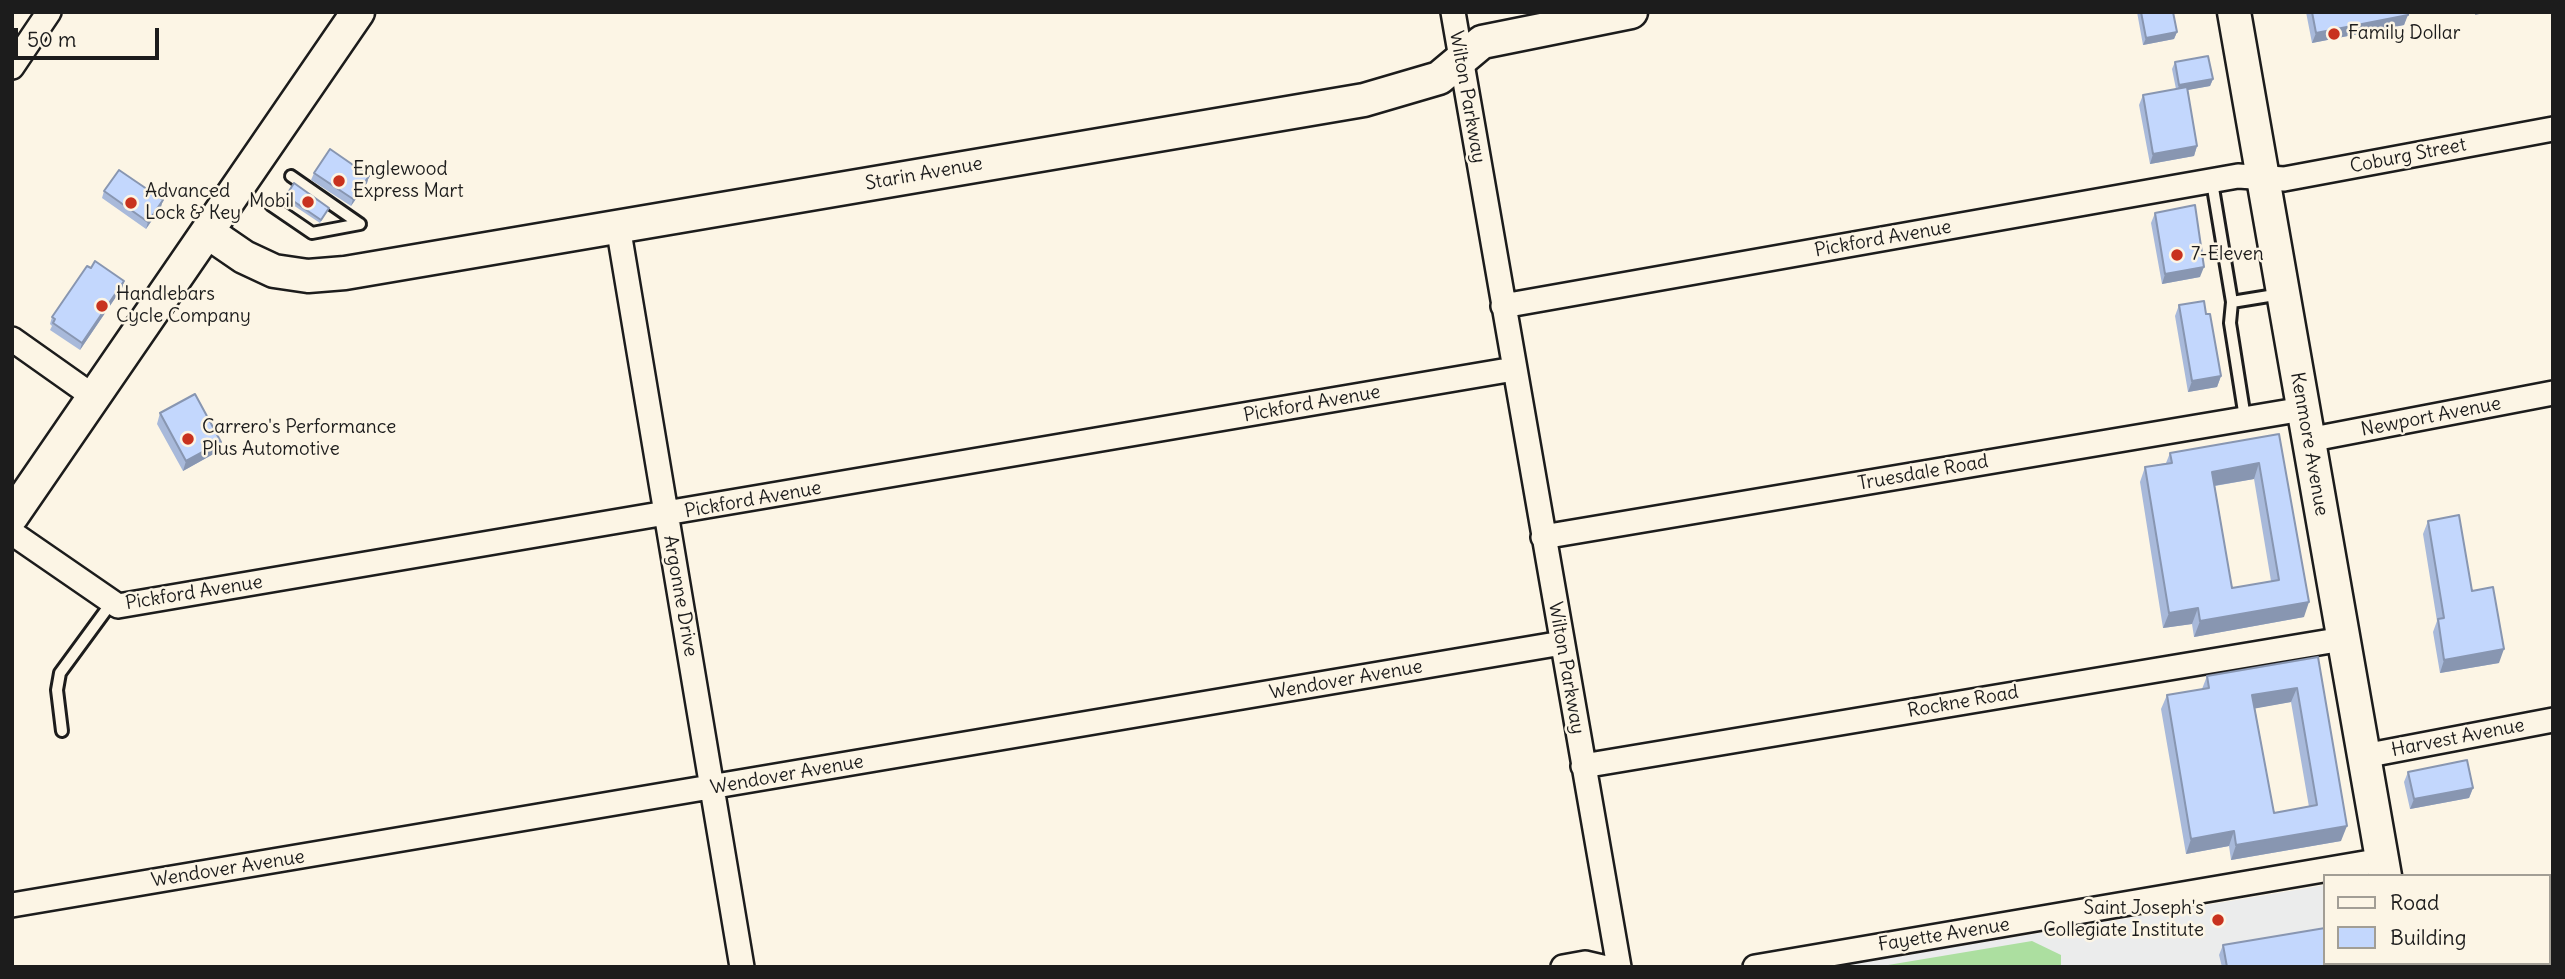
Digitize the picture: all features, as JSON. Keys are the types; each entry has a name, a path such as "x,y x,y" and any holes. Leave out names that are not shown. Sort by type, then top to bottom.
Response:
{"street":[{"path":"12,67 49,12"},
{"path":"12,516 209,233 358,12"},
{"name":"Wilton Parkway","path":"1453,12 1619,967"},
{"name":"Starin Avenue","path":"209,233 244,257 274,271 308,276 345,273 1364,100 1439,78 1482,41 1631,12"},
{"name":"Kenmore Avenue","path":"2234,12 2384,868"},
{"name":"Coburg Street","path":"2263,178 2284,179 2553,129"},
{"name":"Pickford Avenue","path":"1503,306 2238,176 2263,178"},
{"name":"Argonne Drive","path":"618,226 742,967"},
{"path":"12,339 94,397"},
{"name":"Pickford Avenue","path":"12,533 118,606 1514,369"},
{"name":"Newport Avenue","path":"2308,440 2553,393"},
{"name":"Truesdale Road","path":"1543,537 2303,409"},
{"name":"Rockne Road","path":"1583,766 2343,639"},
{"name":"Wendover Avenue","path":"12,905 1562,643"},
{"name":"Harvest Avenue","path":"2364,756 2553,720"},
{"name":"Fayette Avenue","path":"2346,874 2384,868"},
{"name":"Fayette Avenue","path":"1755,967 2324,877"},
{"path":"1563,967 1585,963 1602,967"}],"lane":[{"path":"271,205 312,233 360,224 291,176"},
{"path":"2212,182 2232,302 2230,323 2245,418"},
{"path":"2232,302 2283,294"},
{"path":"62,731 57,690 60,673 112,602"}],"shaded area":[{"name":"Saint Joseph's Collegiate Institute","path":"2324,885 2324,965 2385,967 1837,967"}],"green space":[{"path":"2032,941 2061,955 2061,967 1876,967"}],"building":[{"path":"2141,12 2173,12 2177,32 2146,38"},
{"path":"2312,12 2408,12 2408,15 2316,33"},
{"path":"2208,56 2213,79 2179,85 2175,62"},
{"path":"2187,87 2197,146 2153,154 2143,95"},
{"name":"Englewood Express Mart","path":"330,149 369,176 353,199 314,173"},
{"name":"Advanced Lock & Key","path":"119,170 163,200 148,222 104,191"},
{"name":"Mobil","path":"294,183 329,208 321,220 286,196"},
{"path":"2195,205 2204,267 2165,274 2155,213"},
{"path":"95,261 124,281 82,343 53,323 55,319 52,317 87,266 91,268"},
{"path":"2204,301 2206,314 2210,314 2221,376 2192,381 2179,305"},
{"name":"Carrero's Performance Plus Automotive","path":"195,394 221,442 186,461 160,413"},
{"path":"2279,434 2309,602 2200,621 2198,608 2169,613 2145,467 2172,463 2170,453","holes":["2259,463 2279,580 2232,588 2212,472"]},
{"path":"2459,515 2472,591 2493,587 2504,649 2444,660 2438,619 2444,618 2428,521"},
{"path":"2318,657 2347,826 2236,845 2234,831 2191,839 2167,695 2209,688 2207,676","holes":["2297,688 2317,805 2274,813 2252,695"]},
{"path":"2467,760 2473,788 2414,799 2408,772"},
{"name":"Saint Joseph's Collegiate Institute","path":"2324,928 2324,965 2345,965 2227,967 2223,945"}],"place":[{"name":"Family Dollar","path":"2334,34"},
{"name":"Englewood Express Mart","path":"339,181"},
{"name":"Mobil","path":"308,202"},
{"name":"Advanced Lock & Key","path":"131,203"},
{"name":"7-Eleven","path":"2177,255"},
{"name":"Handlebars Cycle Company","path":"102,306"},
{"name":"Carrero's Performance Plus Automotive","path":"188,439"},
{"name":"Saint Joseph's Collegiate Institute","path":"2218,920"}]}
